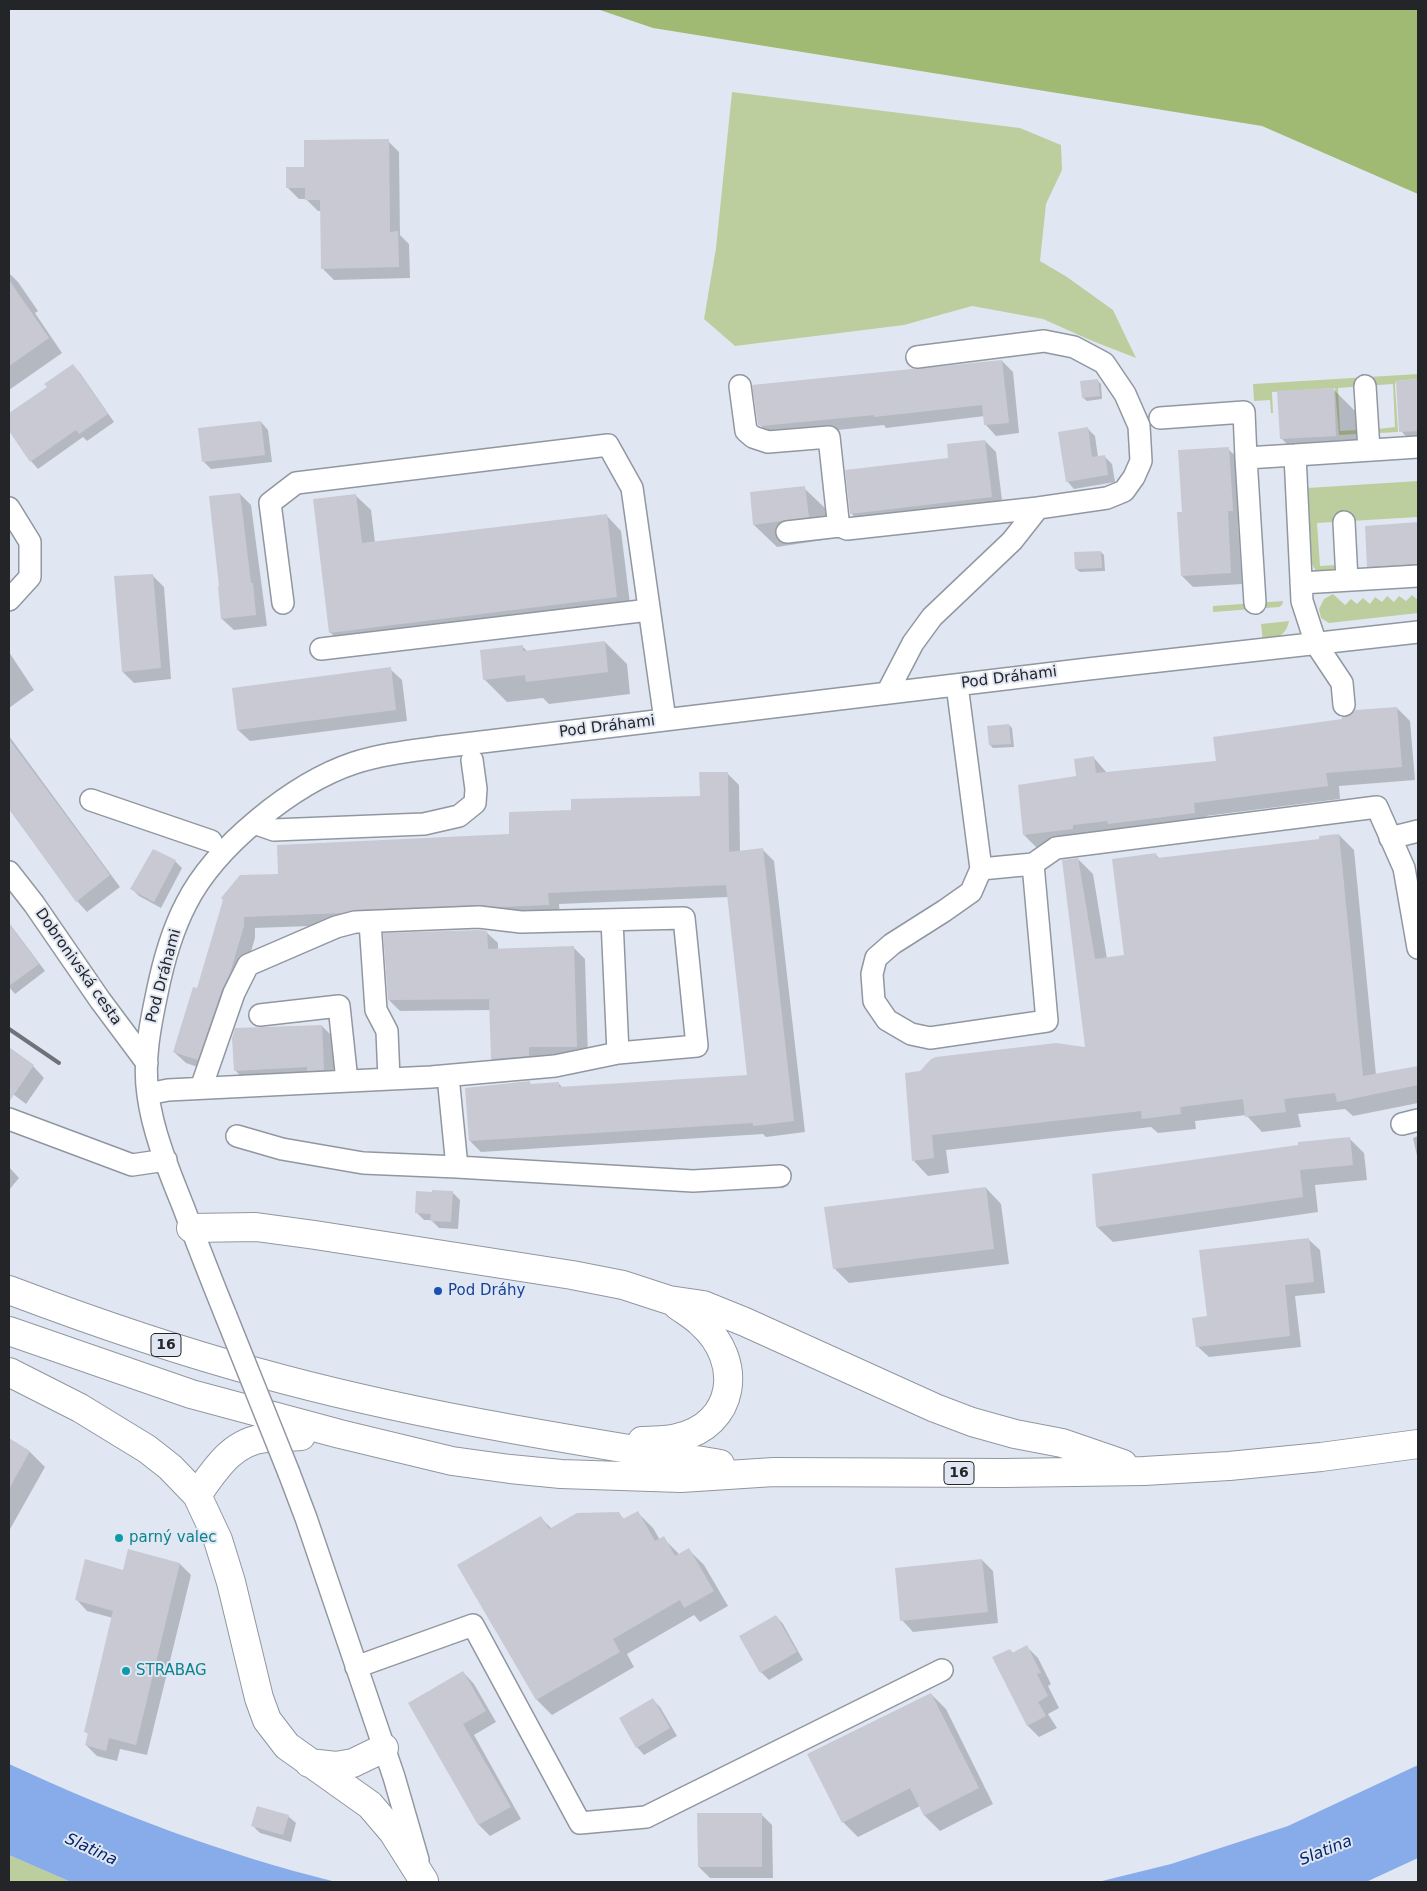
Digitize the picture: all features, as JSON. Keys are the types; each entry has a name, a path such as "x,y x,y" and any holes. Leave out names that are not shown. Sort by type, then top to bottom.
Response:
{"main road":[{"path":"192,1228 256,1227 315,1234 572,1275 623,1286 669,1300 702,1305 972,1422 1014,1434 1062,1443 1144,1471"},
{"name":"16","path":"9,1290 86,1318 260,1373 392,1405 476,1423 774,1472"},
{"path":"587,1442 677,1438 694,1432 720,1411 727,1398 729,1382 728,1367 723,1353 716,1340 702,1324 669,1300"},
{"name":"16","path":"9,1331 191,1394 340,1434 452,1461 561,1474 681,1478 774,1472 1004,1473 1144,1471 1256,1464 1418,1444"},
{"path":"9,1372 80,1408 147,1449 170,1467 197,1495 218,1540 231,1582 259,1698 267,1720 287,1746 308,1763 348,1788 370,1806 393,1832 424,1881"},
{"path":"197,1495 220,1462 243,1445 264,1438 340,1434"},
{"path":"308,1763 336,1766 353,1763 384,1748"}],"street":[{"path":"787,532 840,526 847,529 857,529 1038,508 1106,498 1124,491 1134,477 1141,461 1139,426 1125,394 1104,363 1074,347 1044,341 917,357"},
{"path":"740,386 746,431 753,437 768,442 829,437 840,526"},
{"path":"1366,386 1369,450"},
{"path":"1160,418 1244,412 1255,603"},
{"path":"282,603 270,503 296,482 608,445 632,488 665,720"},
{"path":"1246,458 1418,447"},
{"path":"1295,455 1302,601 1316,644 1342,682 1344,705"},
{"path":"9,508 30,542 30,577 9,600"},
{"path":"887,693 913,643 932,617 1012,540 1038,508"},
{"path":"1344,522 1347,580"},
{"path":"1301,583 1418,576"},
{"path":"321,648 649,610"},
{"name":"Pod Dráhami","path":"424,1881 384,1748 306,1518 166,1160 148,1094 148,1037 159,983 175,928 186,903 198,883 218,857 254,823 294,794 322,778 353,764 392,754 1088,668 1418,632"},
{"path":"957,685 981,869 971,892 944,912 892,944 876,958 872,974 874,1001 887,1020 911,1034 930,1038 1048,1021 1033,864"},
{"path":"254,823 274,830 424,824 459,816 475,803 476,789 472,760"},
{"path":"90,800 211,841"},
{"path":"981,869 1033,864 1056,848 1377,807 1404,868 1418,948"},
{"path":"1390,838 1418,831"},
{"name":"Dobronivská cesta","path":"9,872 34,904 100,1000 147,1063"},
{"path":"148,1094 168,1090 201,1088 448,1076 555,1066 618,1053 697,1046 684,918 521,922 479,917 355,922 336,927 248,965 234,993 201,1088"},
{"path":"612,920 618,1053"},
{"path":"370,922 376,1010 387,1031 389,1079"},
{"path":"260,1016 339,1006 347,1081"},
{"path":"448,1076 457,1167"},
{"path":"9,1119 132,1165 166,1160"},
{"path":"237,1136 282,1149 363,1163 693,1181 780,1176"},
{"path":"356,1668 473,1625 580,1823 646,1817 942,1670"}],"green space":[{"path":"597,9 1418,9 1418,194 1262,126 653,28"},
{"path":"732,92 1020,128 1061,145 1062,170 1046,204 1040,261 1067,277 1113,310 1136,358 1043,319 972,306 904,325 735,346 704,319 716,248"},
{"path":"1418,374 1418,379 1396,381 1398,432 1380,433 1378,429 1395,427 1393,384 1338,388 1340,431 1357,430 1356,434 1339,435 1335,388 1272,392 1273,413 1271,413 1270,400 1254,401 1253,384"},
{"path":"1418,481 1418,517 1317,523 1320,566 1336,565 1333,573 1318,574 1310,558 1307,488"},
{"path":"1333,594 1345,605 1351,599 1357,604 1363,598 1370,604 1375,597 1382,602 1387,596 1394,602 1399,596 1406,601 1412,595 1418,600 1418,613 1329,623 1321,618 1319,609 1324,599"},
{"path":"1283,601 1279,607 1213,612 1213,606"},
{"path":"1289,621 1288,626 1280,636 1263,642 1261,624"},
{"path":"9,1855 71,1882 9,1882"}],"water":[{"name":"Slatina","path":"9,1764 89,1799 170,1831 252,1859 336,1882 71,1882 9,1855"},
{"name":"Slatina","path":"1418,1765 1418,1858 1366,1882 1098,1882 1171,1864 1288,1826"}],"building":[{"path":"389,139 390,232 398,231 399,267 321,269 320,200 305,200 305,188 286,188 286,167 304,167 304,140"},
{"path":"9,280 49,338 9,366"},
{"path":"1002,360 1009,423 984,425 982,405 874,417 874,415 758,425 752,385"},
{"path":"73,364 108,414 79,434 76,430 30,462 9,431 9,413 47,387 44,384"},
{"path":"1098,379 1100,396 1082,398 1080,381"},
{"path":"1418,379 1418,431 1399,432 1396,381"},
{"path":"1334,388 1336,436 1280,439 1277,391"},
{"path":"261,421 265,455 202,462 198,428"},
{"path":"1088,427 1092,457 1105,455 1108,475 1066,482 1058,432"},
{"path":"985,440 992,497 850,514 845,470 948,458 947,444"},
{"path":"1229,447 1233,511 1228,511 1231,573 1181,576 1177,512 1182,512 1178,450"},
{"path":"805,486 809,517 753,525 750,492"},
{"path":"240,493 256,615 221,619 209,496"},
{"path":"356,494 362,543 607,514 617,597 329,633 313,499"},
{"path":"1418,522 1418,564 1367,567 1365,526"},
{"path":"1101,551 1102,568 1075,569 1074,552"},
{"path":"153,574 161,668 122,672 114,576"},
{"path":"605,641 608,672 526,682 525,675 483,680 480,650 523,645 523,651"},
{"path":"391,667 396,710 237,730 232,688"},
{"path":"1397,707 1402,767 1326,773 1328,786 1194,803 1195,813 1108,824 1107,821 1073,825 1073,829 1023,835 1018,785 1076,776 1074,759 1094,756 1096,773 1216,761 1213,737 1342,719 1342,717 1351,715 1355,710"},
{"path":"1009,724 1011,744 989,745 987,726"},
{"path":"9,739 110,875 76,902 9,809"},
{"path":"699,772 728,772 729,852 763,848 794,1121 753,1126 753,1123 469,1141 465,1088 530,1081 530,1084 559,1082 559,1087 747,1075 726,885 548,893 549,905 501,907 478,905 244,917 244,926 230,973 222,989 198,1060 173,1052 193,987 197,988 223,900 221,898 240,875 278,874 277,845 509,834 509,812 571,810 571,799 700,796"},
{"path":"1339,834 1363,1076 1418,1066 1418,1085 1337,1102 1335,1093 1284,1099 1286,1112 1245,1117 1243,1099 1180,1107 1181,1114 1142,1119 1141,1111 932,1135 934,1158 912,1161 905,1073 920,1071 931,1059 936,1057 1056,1043 1085,1047 1062,860 1078,858 1095,959 1124,955 1112,859 1156,853 1157,858 1319,839 1319,836"},
{"path":"153,849 176,860 154,902 130,889"},
{"path":"9,924 39,964 9,986"},
{"path":"487,931 488,949 574,946 577,1047 529,1047 529,1056 491,1059 489,999 388,1000 383,933"},
{"path":"322,1025 324,1070 307,1071 307,1067 234,1071 232,1038 235,1028"},
{"path":"9,1047 34,1065 9,1102"},
{"path":"1350,1137 1353,1165 1300,1170 1303,1197 1096,1227 1092,1174 1298,1145 1298,1142"},
{"path":"986,1187 994,1249 833,1269 824,1207"},
{"path":"432,1190 453,1191 451,1222 430,1221 431,1214 415,1213 416,1191 432,1192"},
{"path":"1309,1238 1314,1282 1285,1285 1290,1336 1196,1347 1192,1318 1207,1316 1199,1250"},
{"path":"9,1438 30,1451 9,1489"},
{"path":"638,1511 655,1541 664,1536 675,1556 689,1548 714,1591 684,1608 680,1600 613,1639 620,1652 536,1700 457,1565 541,1516 549,1529 577,1513 619,1512 623,1519"},
{"name":"STRABAG","path":"128,1549 180,1563 136,1745 109,1738 106,1751 85,1745 88,1733 84,1732 113,1611 75,1600 85,1559 123,1570"},
{"path":"982,1559 988,1612 900,1621 895,1568"},
{"path":"776,1615 797,1652 760,1673 739,1636"},
{"path":"1027,1645 1041,1673 1037,1674 1048,1696 1038,1702 1046,1716 1027,1726 992,1657 1010,1649 1012,1653"},
{"path":"463,1671 486,1711 463,1724 511,1807 478,1825 408,1703"},
{"path":"931,1693 979,1788 924,1816 910,1788 842,1823 807,1754"},
{"path":"653,1698 670,1728 636,1748 619,1718"},
{"path":"257,1806 289,1815 283,1835 251,1826"},
{"path":"697,1813 762,1813 762,1867 698,1867"}],"railway":[{"path":"9,1029 59,1063"}],"place":[{"name":"Pod Dráhy","path":"438,1291"},
{"name":"parný valec","path":"119,1538"},
{"name":"STRABAG","path":"126,1671"}]}
